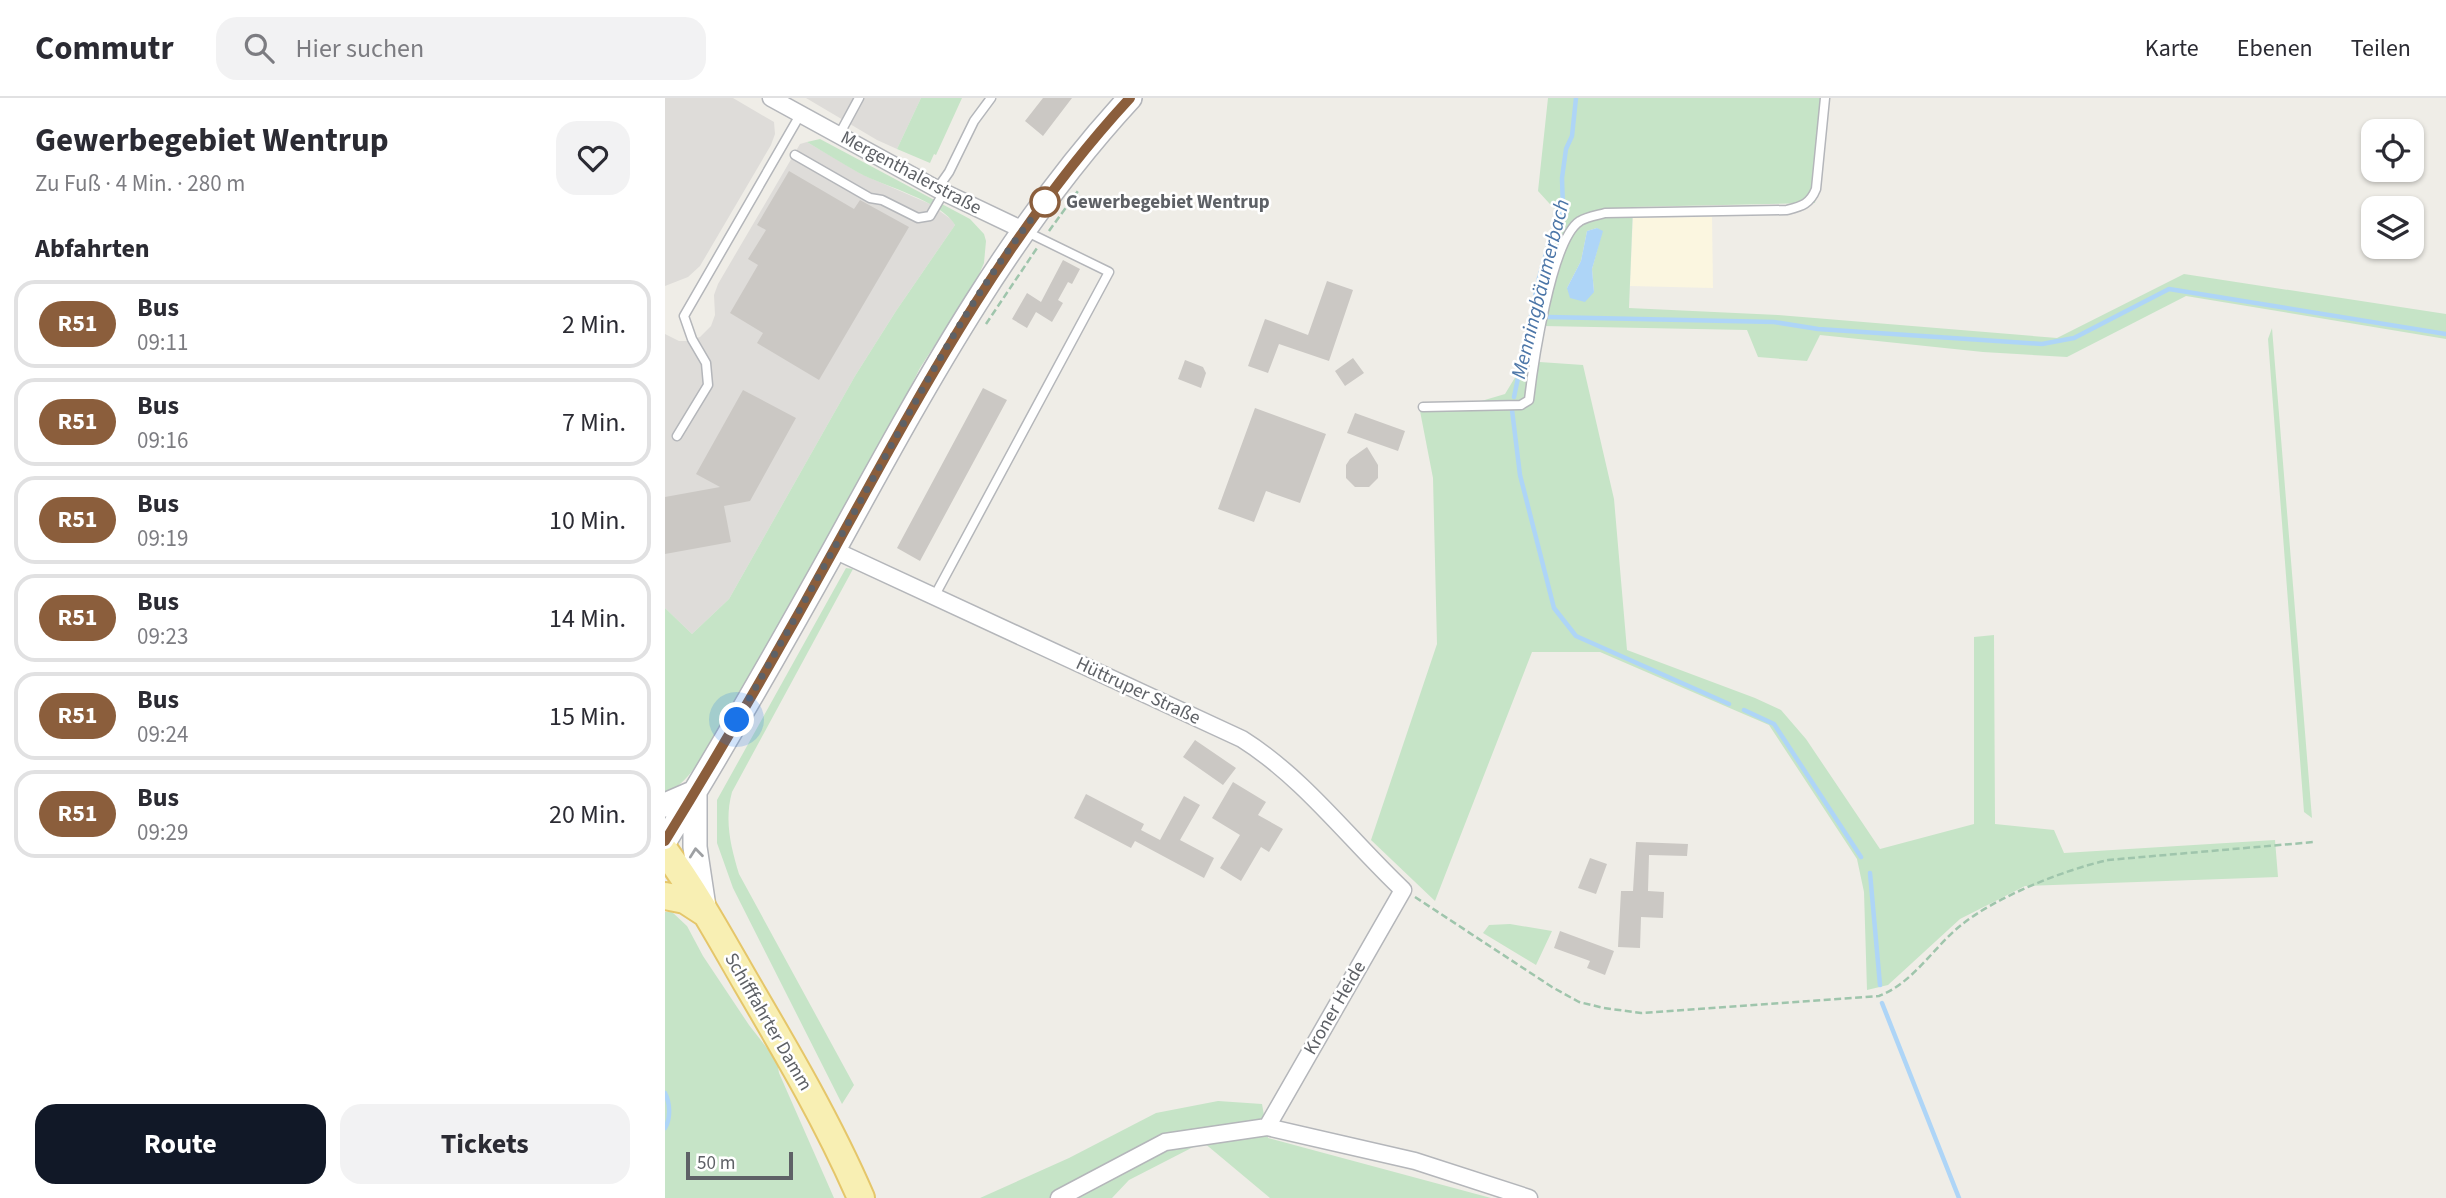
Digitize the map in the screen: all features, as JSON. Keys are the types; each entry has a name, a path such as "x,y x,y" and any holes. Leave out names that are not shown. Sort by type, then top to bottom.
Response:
{"main road":[{"path":"665,841 971,308 1033,235 1084,151 1130,98"},
{"path":"665,805 695,792"},
{"path":"695,792 695,847 705,913"},
{"name":"Schifffahrter Damm","path":"665,851 767,1019 844,1159 861,1198"},
{"path":"665,896 685,900 705,913"}],"street":[{"name":"Mergenthalerstraße","path":"771,98 941,191 1033,235"},
{"name":"Hüttruper Straße","path":"834,550 1242,739 1268,755 1403,890"},
{"name":"Kroner Heide","path":"1267,1127 1403,890"},
{"path":"1059,1198 1165,1142 1267,1127 1415,1161 1529,1198"}],"lane":[{"path":"839,135 859,98"},
{"path":"795,155 870,198 882,200 918,218 930,216 944,177 974,121 991,98"},
{"path":"1423,407 1521,405 1529,400 1551,279 1567,237 1579,221 1605,213 1787,210 1803,206 1811,200 1816,189 1825,98"},
{"path":"677,436 708,385 706,363 692,339 684,316 800,115"},
{"path":"935,597 1109,272 1033,235"}],"path":[{"path":"982,330 1033,235 1083,185"},
{"path":"1403,890 1579,1002 1641,1013 1879,996 1899,986 1961,925 1999,903 2078,867 2108,860 2314,842"}],"shaded area":[{"path":"665,98 733,98 774,122 775,134 700,266 688,277 665,286"},
{"path":"806,98 921,98 897,149"},
{"path":"807,142 861,174 930,204 955,225 855,376 729,599 692,634 665,608 665,334 679,341 688,341 700,337 711,326 715,315 714,295 718,284 800,144"},
{"path":"1712,217 1713,288 1630,286 1633,218"}],"green space":[{"path":"921,98 962,98 930,163 897,149"},
{"path":"1548,98 1824,98 1815,203 1633,207 1629,308 1778,315 2057,338 2184,274 2446,314 2446,339 2186,296 2067,357 1983,352 1820,335 1807,361 1758,357 1747,330 1543,326 1559,214 1538,191","holes":["1597,228 1602,232 1592,269 1594,292 1567,288 1581,261 1587,231"]},
{"path":"820,139 970,219 984,234 984,263 977,279 920,368 890,427 719,729 690,774 665,794 665,608 692,634 729,599 855,376 955,225 948,216 925,201 859,173 807,142"},
{"path":"2272,328 2312,818 2304,812 2268,339"},
{"path":"1525,361 1583,365 1614,499 1627,650 1781,710 1806,739 1880,849 1974,824 1974,637 1994,635 1995,824 2054,830 2064,853 2275,840 2278,877 2025,886 1960,919 1888,985 1867,990 1864,892 1857,859 1769,725 1600,652 1532,652 1435,901 1371,840 1437,644 1433,478 1420,411 1478,402 1505,394"},
{"path":"846,568 853,569 732,792 729,813 731,844 739,874 854,1085 842,1104 733,888 717,843 717,800"},
{"path":"665,912 672,912 687,926 703,956 749,1025 777,1061 779,1073 834,1198 665,1198"},
{"path":"1510,924 1552,931 1536,965 1483,933 1489,925"},
{"path":"1218,1101 1262,1104 1268,1138 1491,1198 1270,1198 1203,1142 1129,1180 1112,1198 980,1198 1069,1158 1156,1113"}],"water":[{"path":"1597,228 1603,231 1592,269 1594,292 1585,302 1570,298 1567,288 1581,261 1587,231"}],"building":[{"path":"1043,98 1072,98 1043,136 1025,121"},
{"path":"789,171 854,209 860,200 909,227 819,380 757,343 763,333 730,313 758,265 748,259 766,230 757,225"},
{"path":"1063,260 1080,269 1072,284 1068,282 1058,300 1063,303 1052,322 1036,312 1027,328 1012,319 1027,293 1041,302"},
{"path":"1327,281 1353,290 1329,361 1279,344 1268,373 1248,366 1265,319 1308,335"},
{"path":"1353,358 1364,373 1345,386 1335,371"},
{"path":"1185,360 1203,367 1206,373 1201,388 1178,379"},
{"path":"983,388 1007,400 920,561 897,548"},
{"path":"743,390 796,418 750,501 724,506 731,542 665,554 665,497 720,487 696,474"},
{"path":"1255,408 1326,434 1300,503 1266,491 1254,522 1218,509"},
{"path":"1355,413 1405,431 1398,451 1347,433"},
{"path":"1367,447 1378,465 1378,478 1369,487 1355,487 1346,478 1346,465"},
{"path":"1195,740 1236,768 1223,785 1183,757"},
{"path":"1233,782 1266,802 1258,815 1283,829 1269,852 1261,847 1241,881 1220,868 1240,835 1212,818"},
{"path":"1086,794 1144,824 1141,830 1160,840 1184,796 1200,805 1180,840 1214,858 1204,878 1135,841 1131,848 1074,818"},
{"path":"1636,842 1688,844 1687,856 1649,855 1648,891 1664,892 1663,918 1641,917 1640,948 1618,947 1621,891 1633,891"},
{"path":"1590,858 1607,864 1596,894 1578,888"},
{"path":"1560,931 1614,951 1605,975 1587,968 1590,961 1554,948"}],"waterway":[{"name":"Menningbäumerbach","path":"1514,397 1539,278 1552,233 1563,209 1562,178 1566,149 1572,136 1576,98"},
{"path":"1548,317 1774,322 1818,329 2042,344 2074,338 2169,289 2446,334"},
{"name":"Menningbäumerbach","path":"1512,410 1520,475 1554,608 1576,636 1729,704"},
{"name":"Menningbäumerbach","path":"1744,710 1774,724 1861,857"},
{"name":"Menningbäumerbach","path":"1870,873 1880,985"},
{"name":"Menningbäumerbach","path":"1882,1003 1959,1198"},
{"path":"665,1093 669,1110 665,1128"}],"bus line":[{"name":"R51","path":"665,841 971,308 1023,230 1084,151 1130,98"}],"place":[{"name":"Gewerbegebiet Wentrup","path":"1045,202"}],"route":[{"path":"737,720 922,390 971,308 1045,202"}]}
